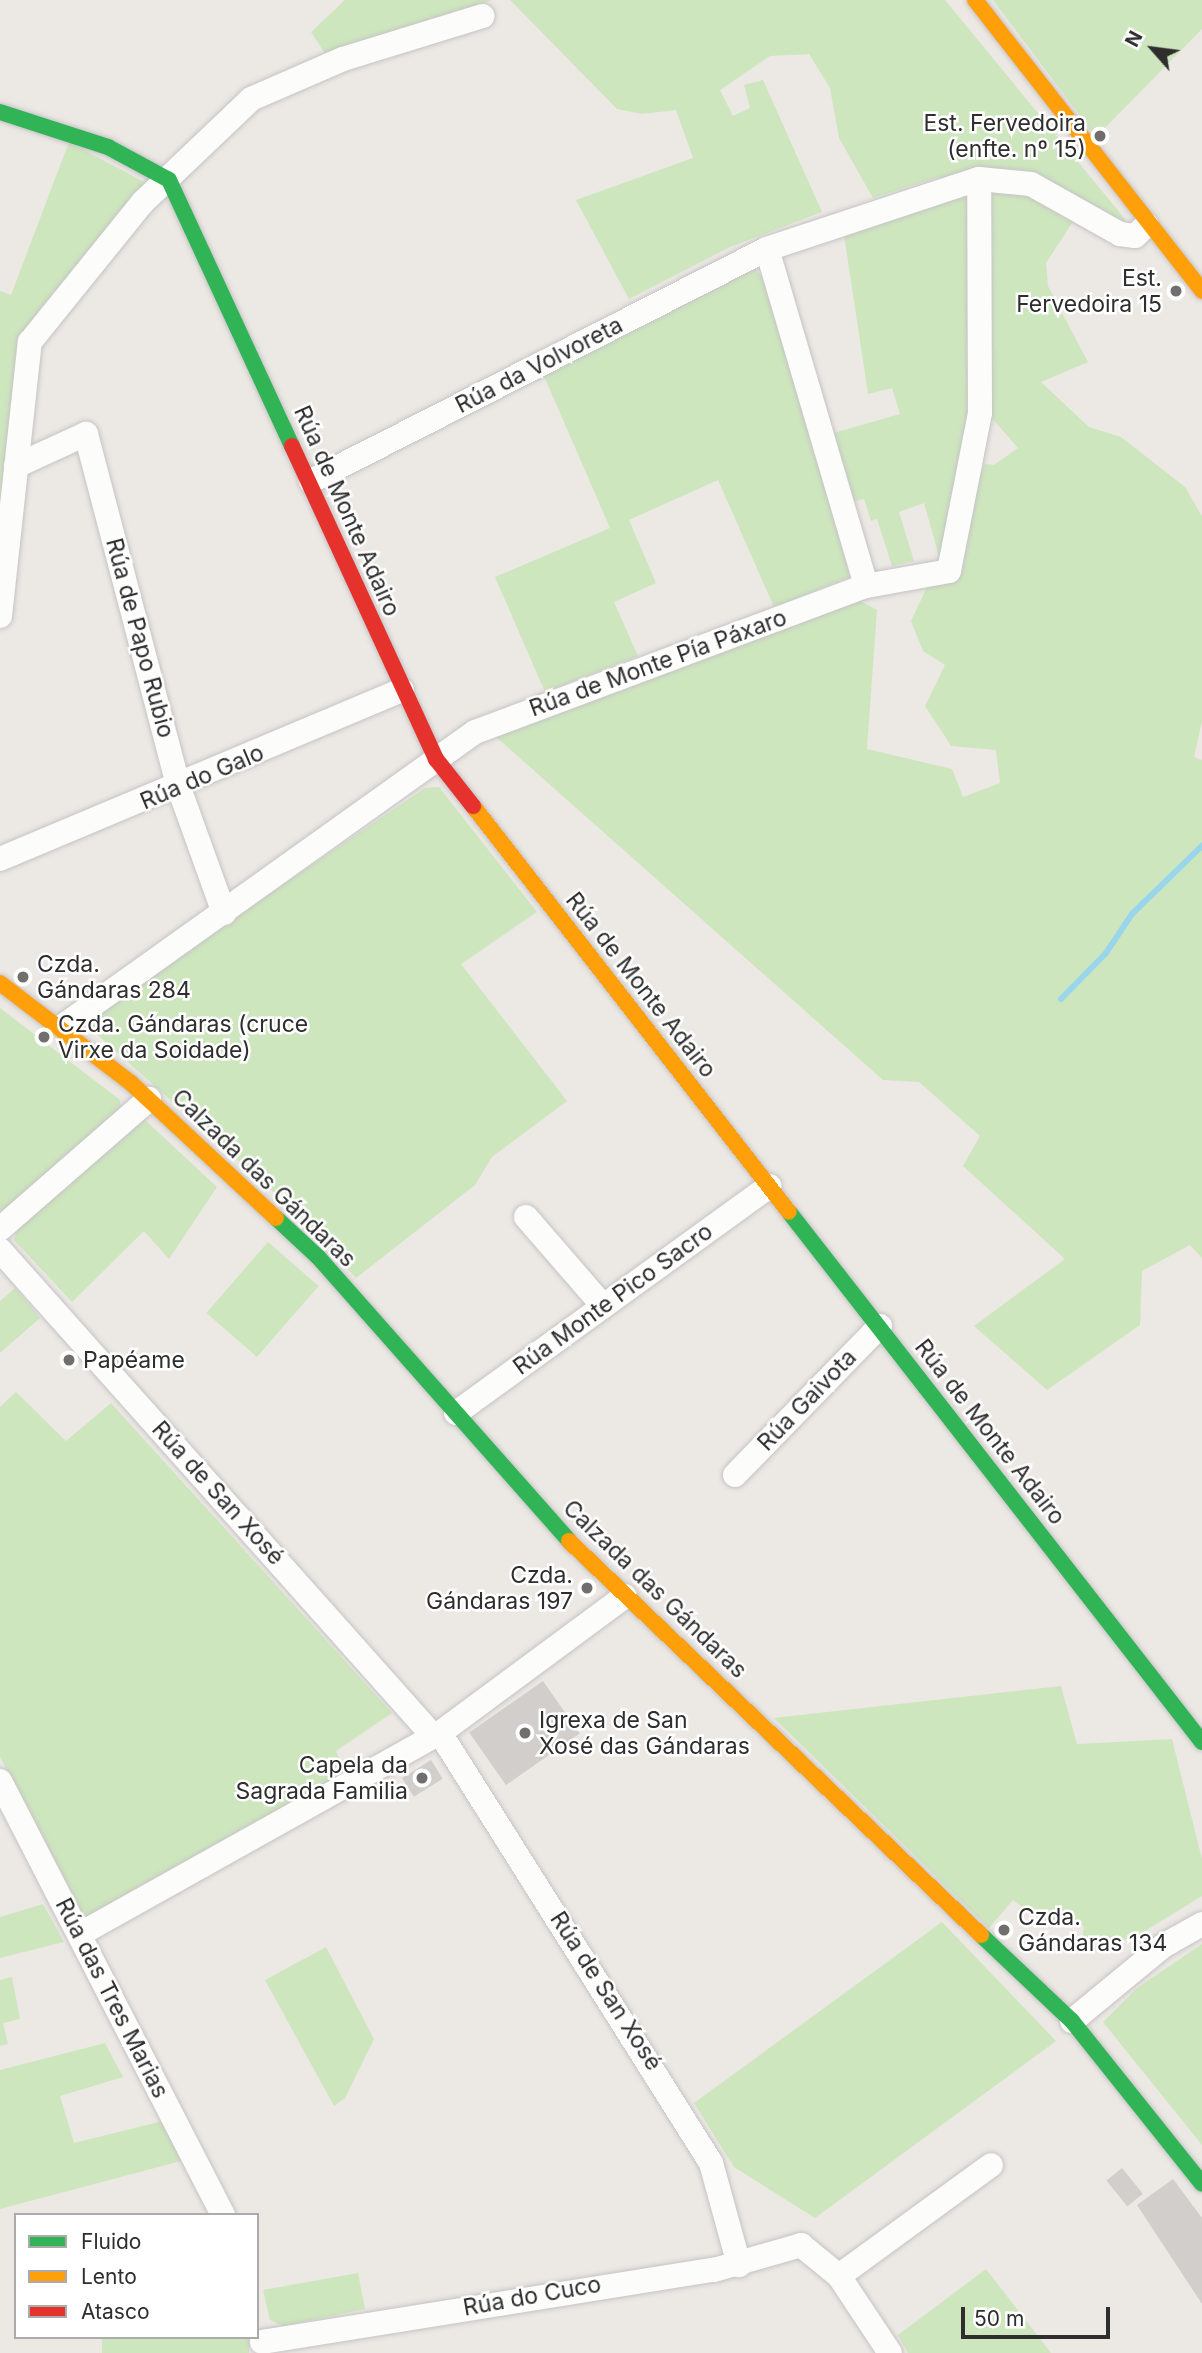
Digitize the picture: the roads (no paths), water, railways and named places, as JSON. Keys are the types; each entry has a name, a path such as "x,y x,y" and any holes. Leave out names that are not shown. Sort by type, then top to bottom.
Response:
{"main road":[{"path":"975,0 1147,225 1202,291"},
{"path":"0,112 108,148 169,180"},
{"name":"Rúa de Monte Adairo","path":"169,180 311,481 402,690 436,759 1202,1742"},
{"name":"Calzada das Gándaras","path":"0,984 63,1026 149,1100 319,1258 456,1413 625,1596 1072,2021 1202,2184"}],"street":[{"path":"0,617 30,342 143,202 251,99 343,59 483,16"},
{"name":"Rúa da Volvoreta","path":"311,481 767,250 979,179 1031,184 1120,234 1135,236 1147,225"},
{"name":"Rúa de Monte Pía Páxaro","path":"63,1026 77,1010 224,913 475,732 866,586 949,571 980,414 979,179"},
{"path":"767,250 866,586"},
{"name":"Rúa de Papo Rubio","path":"16,466 86,434 179,788 224,913"},
{"name":"Rúa do Galo","path":"0,859 179,788 402,690"},
{"path":"0,1229 149,1100"},
{"name":"Rúa Monte Pico Sacro","path":"456,1413 770,1186"},
{"path":"526,1217 603,1306"},
{"name":"Rúa de San Xosé","path":"0,1250 437,1735 711,2164 738,2265"},
{"name":"Rúa Gaivota","path":"735,1475 880,1326"},
{"path":"80,1934 437,1735 625,1596"},
{"name":"Rúa das Tres Marias","path":"0,1781 222,2213"},
{"path":"1072,2021 1163,1946 1202,1924"},
{"path":"890,2353 839,2276 991,2165"},
{"name":"Rúa do Cuco","path":"261,2339 738,2265 801,2245 839,2276"}],"waterway":[{"path":"1061,999 1106,953 1132,914 1202,846"}],"place":[{"name":"Est. Fervedoira (enfte. nº 15)","path":"1100,136"},
{"name":"Est. Fervedoira 15","path":"1176,291"},
{"name":"Czda. Gándaras 284","path":"23,977"},
{"name":"Czda. Gándaras (cruce Virxe da Soidade)","path":"44,1037"},
{"name":"Papéame","path":"69,1360"},
{"name":"Czda. Gándaras 197","path":"587,1588"},
{"name":"Igrexa de San Xosé das Gándaras","path":"525,1733"},
{"name":"Capela da Sagrada Familia","path":"422,1778"},
{"name":"Czda. Gándaras 134","path":"1004,1930"}]}
